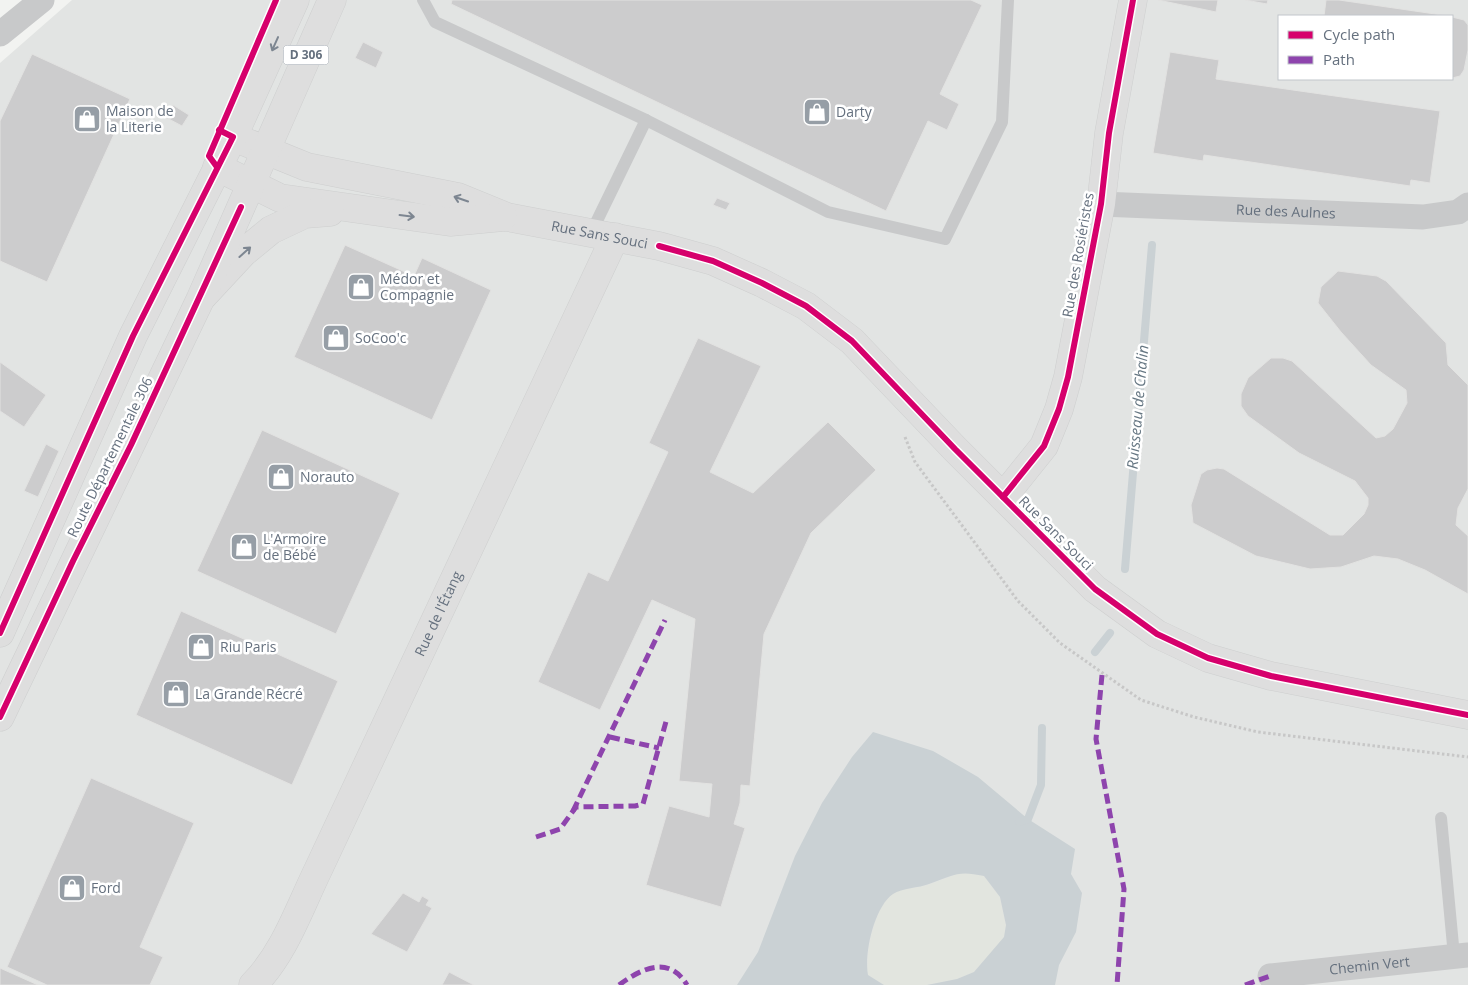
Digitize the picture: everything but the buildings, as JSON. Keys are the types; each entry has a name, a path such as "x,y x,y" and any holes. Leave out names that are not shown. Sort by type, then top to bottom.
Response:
{"main road":[{"name":"Route Départementale 306","path":"0,632 133,336 216,167 233,137 295,0"},
{"name":"Route Départementale 306","path":"0,717 200,300 332,0"},
{"name":"Rue des Rosiéristes","path":"1003,497 1044,446 1059,409 1068,377 1101,204 1109,133 1133,0"},
{"path":"233,137 266,151"},
{"name":"Rue Sans Souci","path":"266,151 307,167 458,197 507,217 660,246 713,261 806,306 852,341 1095,589 1157,634 1208,658 1271,676 1468,715"},
{"name":"Rue Sans Souci","path":"216,167 246,195 450,222 507,217"},
{"path":"200,300 243,253 271,230 304,214 359,210"},
{"name":"Rue de l'Étang","path":"253,985 268,970 318,870 603,235"}],"street":[{"path":"0,34 42,0"},
{"name":"Rue des Aulnes","path":"1101,204 1423,217 1458,212 1468,205"},
{"name":"Chemin Vert","path":"1270,976 1461,955"}],"lane":[{"path":"423,0 435,22 646,120 828,212 945,239 1002,122 1008,0"},
{"path":"603,235 646,120"},
{"path":"1441,818 1461,955"}],"shaded area":[{"path":"72,0 1468,0 1468,985 0,985 0,63"},
{"path":"873,732 933,751 978,777 1028,819 1075,849 1071,874 1082,893 1076,932 1059,965 1055,985 927,985 957,979 974,972 1004,937 1006,925 1000,897 984,876 968,873 956,874 925,885 901,890 886,900 872,932 867,966 868,975 884,985 737,985 758,952 795,856 822,803 852,757"},
{"path":"964,871 984,876 1000,897 1006,925 1005,937 974,972 957,979 927,985 884,985 868,975 868,955 872,931 881,908 887,899 897,891 924,886"}],"waterway":[{"name":"Ruisseau de Chalin","path":"1125,569 1152,245"},
{"name":"Ruisseau de Chalin","path":"1095,652 1110,633"},
{"path":"1019,822 1028,819 1041,785 1042,728"}],"marked path":[{"path":"573,811 665,620"},
{"path":"1102,675 1096,739 1124,889 1117,985"},
{"path":"536,837 560,829 576,807 635,806 643,804 667,718"},
{"path":"610,737 659,748"},
{"path":"619,985 637,974 655,967 664,967 672,970 687,985"},
{"path":"1245,985 1270,976"}],"cycle path":[{"path":"217,167 209,156 276,0"},
{"path":"1003,497 1044,446 1059,409 1068,377 1101,204 1109,133 1133,0"},
{"path":"0,633 133,336 233,137 219,130"},
{"path":"0,717 73,561 131,445 241,207"},
{"path":"659,246 713,261 762,283 806,306 852,341 955,449 1095,589 1157,634 1208,658 1271,676 1468,715"}],"place":[{"name":"Darty","path":"817,112"},
{"name":"Maison de la Literie","path":"87,119"},
{"name":"Médor et Compagnie","path":"361,287"},
{"name":"SoCoo'c","path":"336,338"},
{"name":"Norauto","path":"281,477"},
{"name":"L'Armoire de Bébé","path":"244,547"},
{"name":"Riu Paris","path":"201,647"},
{"name":"La Grande Récré","path":"176,694"},
{"name":"Ford","path":"72,888"}]}
